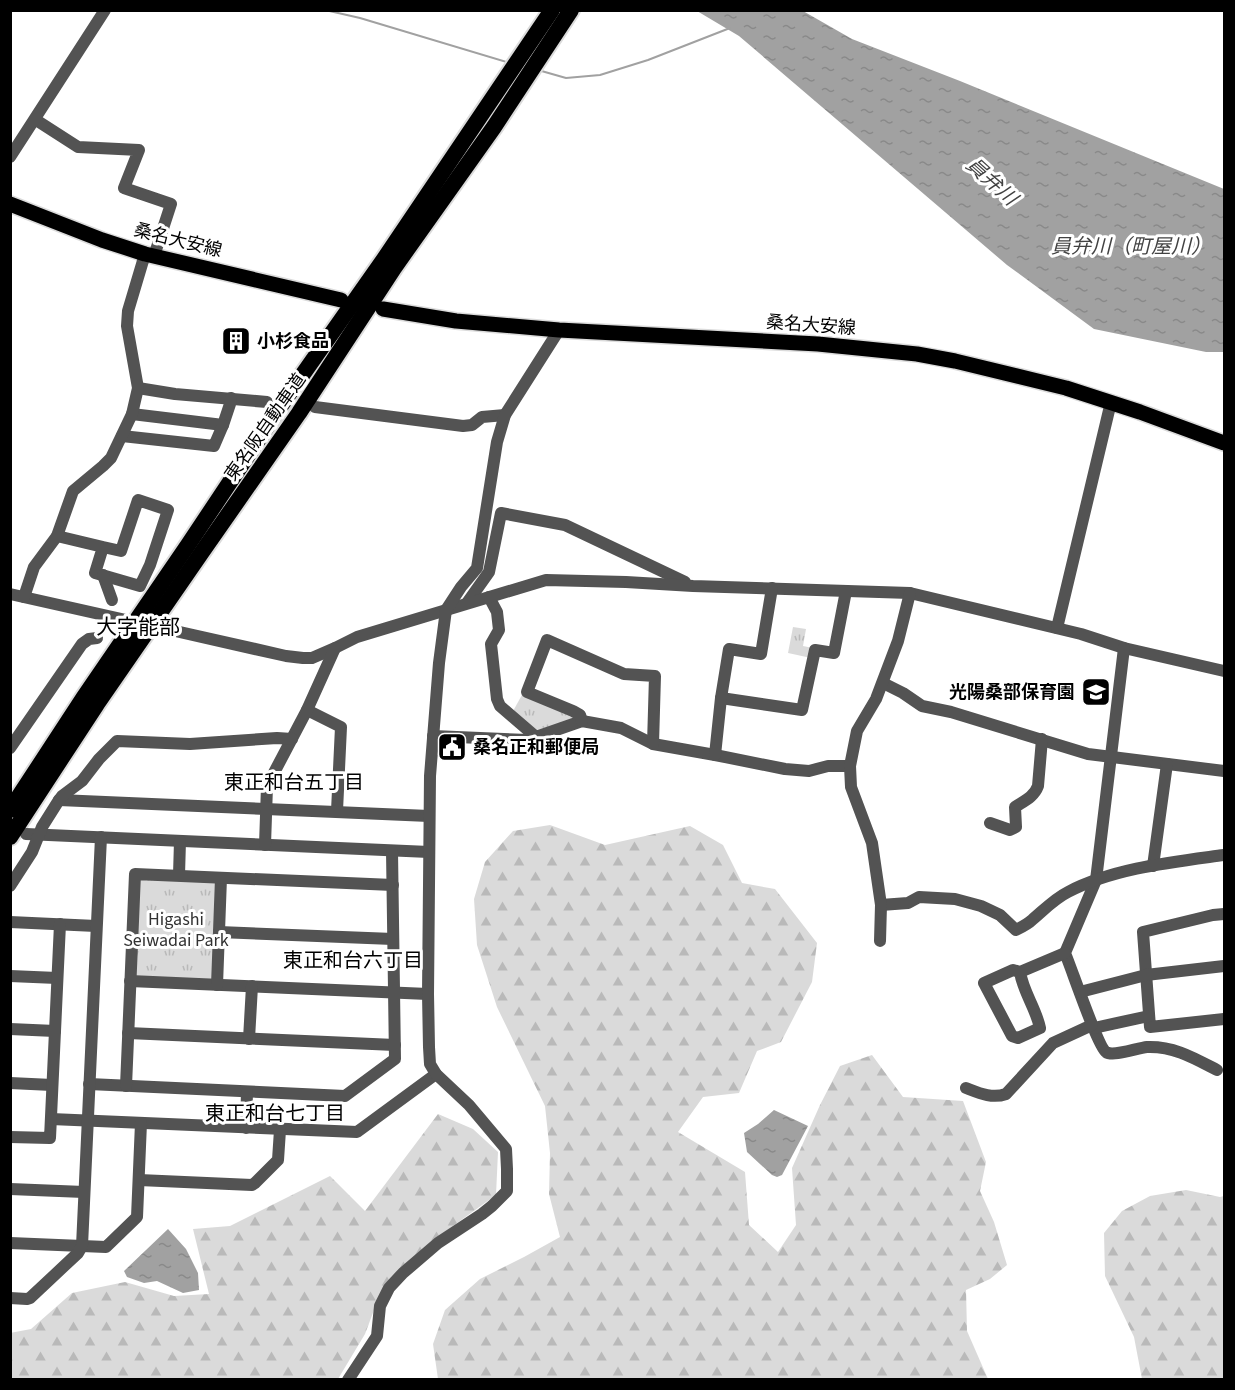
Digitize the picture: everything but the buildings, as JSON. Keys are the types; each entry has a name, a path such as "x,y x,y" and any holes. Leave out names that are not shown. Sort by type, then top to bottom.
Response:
{"highway":[{"name":"東名阪自動車道","path":"25,835 97,704 299,413 505,95 552,10"},
{"name":"東名阪自動車道","path":"10,810 284,401 384,259 571,10"}],"main road":[{"name":"桑名大安線","path":"10,204 102,240 150,255 341,300"},
{"name":"桑名大安線","path":"383,309 456,321 559,330 818,344 917,354 955,361 1111,402 1224,443"}],"street":[{"path":"10,157 105,10"},
{"path":"24,597 34,567 57,536 73,491 111,458 132,414 138,388 127,326 128,311 171,204 124,188 139,150 78,147 36,120"},
{"path":"348,1380 376,1336 380,1306 389,1288 438,1243 482,1214 507,1191 506,1149 469,1105 436,1074 430,1064 429,816 433,736 446,610 477,568 497,442 506,415 559,330"},
{"path":"138,388 175,394 267,402"},
{"path":"122,436 214,446 231,398"},
{"path":"1057,628 1111,402"},
{"path":"315,407 463,426 472,425 482,417 506,415"},
{"path":"132,414 223,424"},
{"path":"57,536 121,551 138,500 168,510 150,565 140,586 95,573 103,547"},
{"path":"467,603 489,572 501,513 565,525 693,586"},
{"path":"103,575 112,600"},
{"path":"162,628 295,658 312,658 357,637 546,580 910,593 1224,671"},
{"path":"715,754 729,649 761,654 772,588"},
{"path":"721,698 801,710 815,650 834,653 846,591"},
{"path":"880,941 881,905 872,843 851,787 850,766 857,731 883,683 898,642 910,593"},
{"path":"10,594 126,620"},
{"path":"489,597 497,612 499,630 492,644 497,699 500,706 536,737"},
{"path":"10,748 82,644 89,639 97,638"},
{"path":"582,722 580,715 573,711 527,692 547,640 624,674 655,676 653,744"},
{"path":"265,845 267,786 307,710 335,648"},
{"path":"1124,648 1096,880 1065,953 1093,1027 1106,1053 1112,1054 1136,1048 1161,1048 1185,1053 1217,1070"},
{"path":"883,683 922,706 951,712 1088,754 1224,771"},
{"path":"307,710 341,727 337,812"},
{"path":"433,736 528,740 582,722 621,728 653,744 715,754 785,770 809,771 828,766 850,766"},
{"path":"25,835 59,800 82,781 117,741 190,744 292,739"},
{"path":"990,823 1010,830 1016,827 1015,807 1032,797 1038,786 1042,739"},
{"path":"1153,866 1167,764"},
{"path":"59,800 429,816"},
{"path":"25,835 429,852"},
{"path":"10,886 32,852 25,835"},
{"path":"10,1298 30,1298 78,1253 82,1246 101,837"},
{"path":"179,875 180,841"},
{"path":"89,1084 345,1096 395,1059 392,850"},
{"path":"881,905 908,903 919,897 955,899 981,906 1000,915 1016,930 1030,922 1053,901 1096,880 1153,866 1224,855"},
{"path":"126,1086 135,874 393,885"},
{"path":"217,985 221,878"},
{"path":"1224,914 1143,932 1150,1027 1224,1019"},
{"path":"10,921 96,926"},
{"path":"10,1137 50,1138 60,924"},
{"path":"219,932 393,939"},
{"path":"1040,1028 1018,1038 1012,1036 984,983 1012,970 1020,972 1065,953"},
{"path":"1080,992 1146,975 1224,966"},
{"path":"1020,972 1040,1028 1049,1046"},
{"path":"10,976 57,978"},
{"path":"130,981 428,994"},
{"path":"249,1039 252,986"},
{"path":"966,1088 987,1096 1001,1096 1022,1079 1053,1043 1093,1027 1149,1016"},
{"path":"10,1029 55,1031"},
{"path":"128,1033 395,1045"},
{"path":"51,1119 357,1132 436,1074"},
{"path":"10,1083 52,1085"},
{"path":"246,1128 247,1092"},
{"path":"10,1243 106,1247 137,1217 141,1123"},
{"path":"139,1180 252,1185 278,1160 280,1130"},
{"path":"10,1189 84,1192"}],"green space":[{"path":"793,627 806,629 803,646 813,648 811,658 788,653"},
{"path":"523,693 579,720 536,735 512,713"},
{"path":"550,825 605,845 690,826 723,845 742,883 775,889 817,943 812,982 781,1042 757,1051 739,1093 703,1097 678,1132 745,1172 749,1225 778,1252 796,1225 792,1168 840,1066 872,1055 903,1097 963,1101 986,1162 980,1191 994,1222 1007,1265 990,1279 966,1290 967,1331 988,1379 438,1379 433,1344 445,1310 480,1279 560,1237 549,1194 550,1153 545,1106 497,1007 477,945 474,899 485,862 513,831"},
{"name":"Higashi Seiwadai Park","path":"138,880 215,880 214,979 136,978"},
{"path":"438,1114 473,1129 498,1152 496,1195 432,1241 380,1294 365,1334 338,1379 11,1379 10,1333 31,1329 72,1293 125,1282 174,1296 209,1294 193,1229 230,1226 330,1176 365,1211"},
{"path":"1186,1190 1224,1196 1224,1379 1142,1379 1134,1337 1105,1276 1104,1233 1122,1211 1150,1196"}],"water":[{"name":"員弁川（町屋川）","path":"697,11 803,11 852,39 1224,189 1224,352 1206,352 1094,329 1007,265 739,36"},
{"path":"774,1110 808,1126 782,1175 777,1177 747,1152 744,1133"},
{"path":"168,1229 186,1249 198,1273 199,1290 183,1293 157,1281 144,1283 127,1277 124,1271"}],"waterway":[{"path":"325,10 360,18 510,63"},
{"path":"538,70 566,78 600,75 648,60 730,28"}],"place":[{"name":"小杉食品","path":"236,341"},
{"name":"光陽桑部保育園","path":"1096,692"},
{"name":"桑名正和郵便局","path":"452,747"}],"district":[{"name":"大字能部","path":"138,627"},
{"name":"東正和台五丁目","path":"294,782"},
{"name":"東正和台六丁目","path":"353,960"},
{"name":"東正和台七丁目","path":"275,1113"}],"water label":[{"name":"員弁川","path":"992,181"}]}
